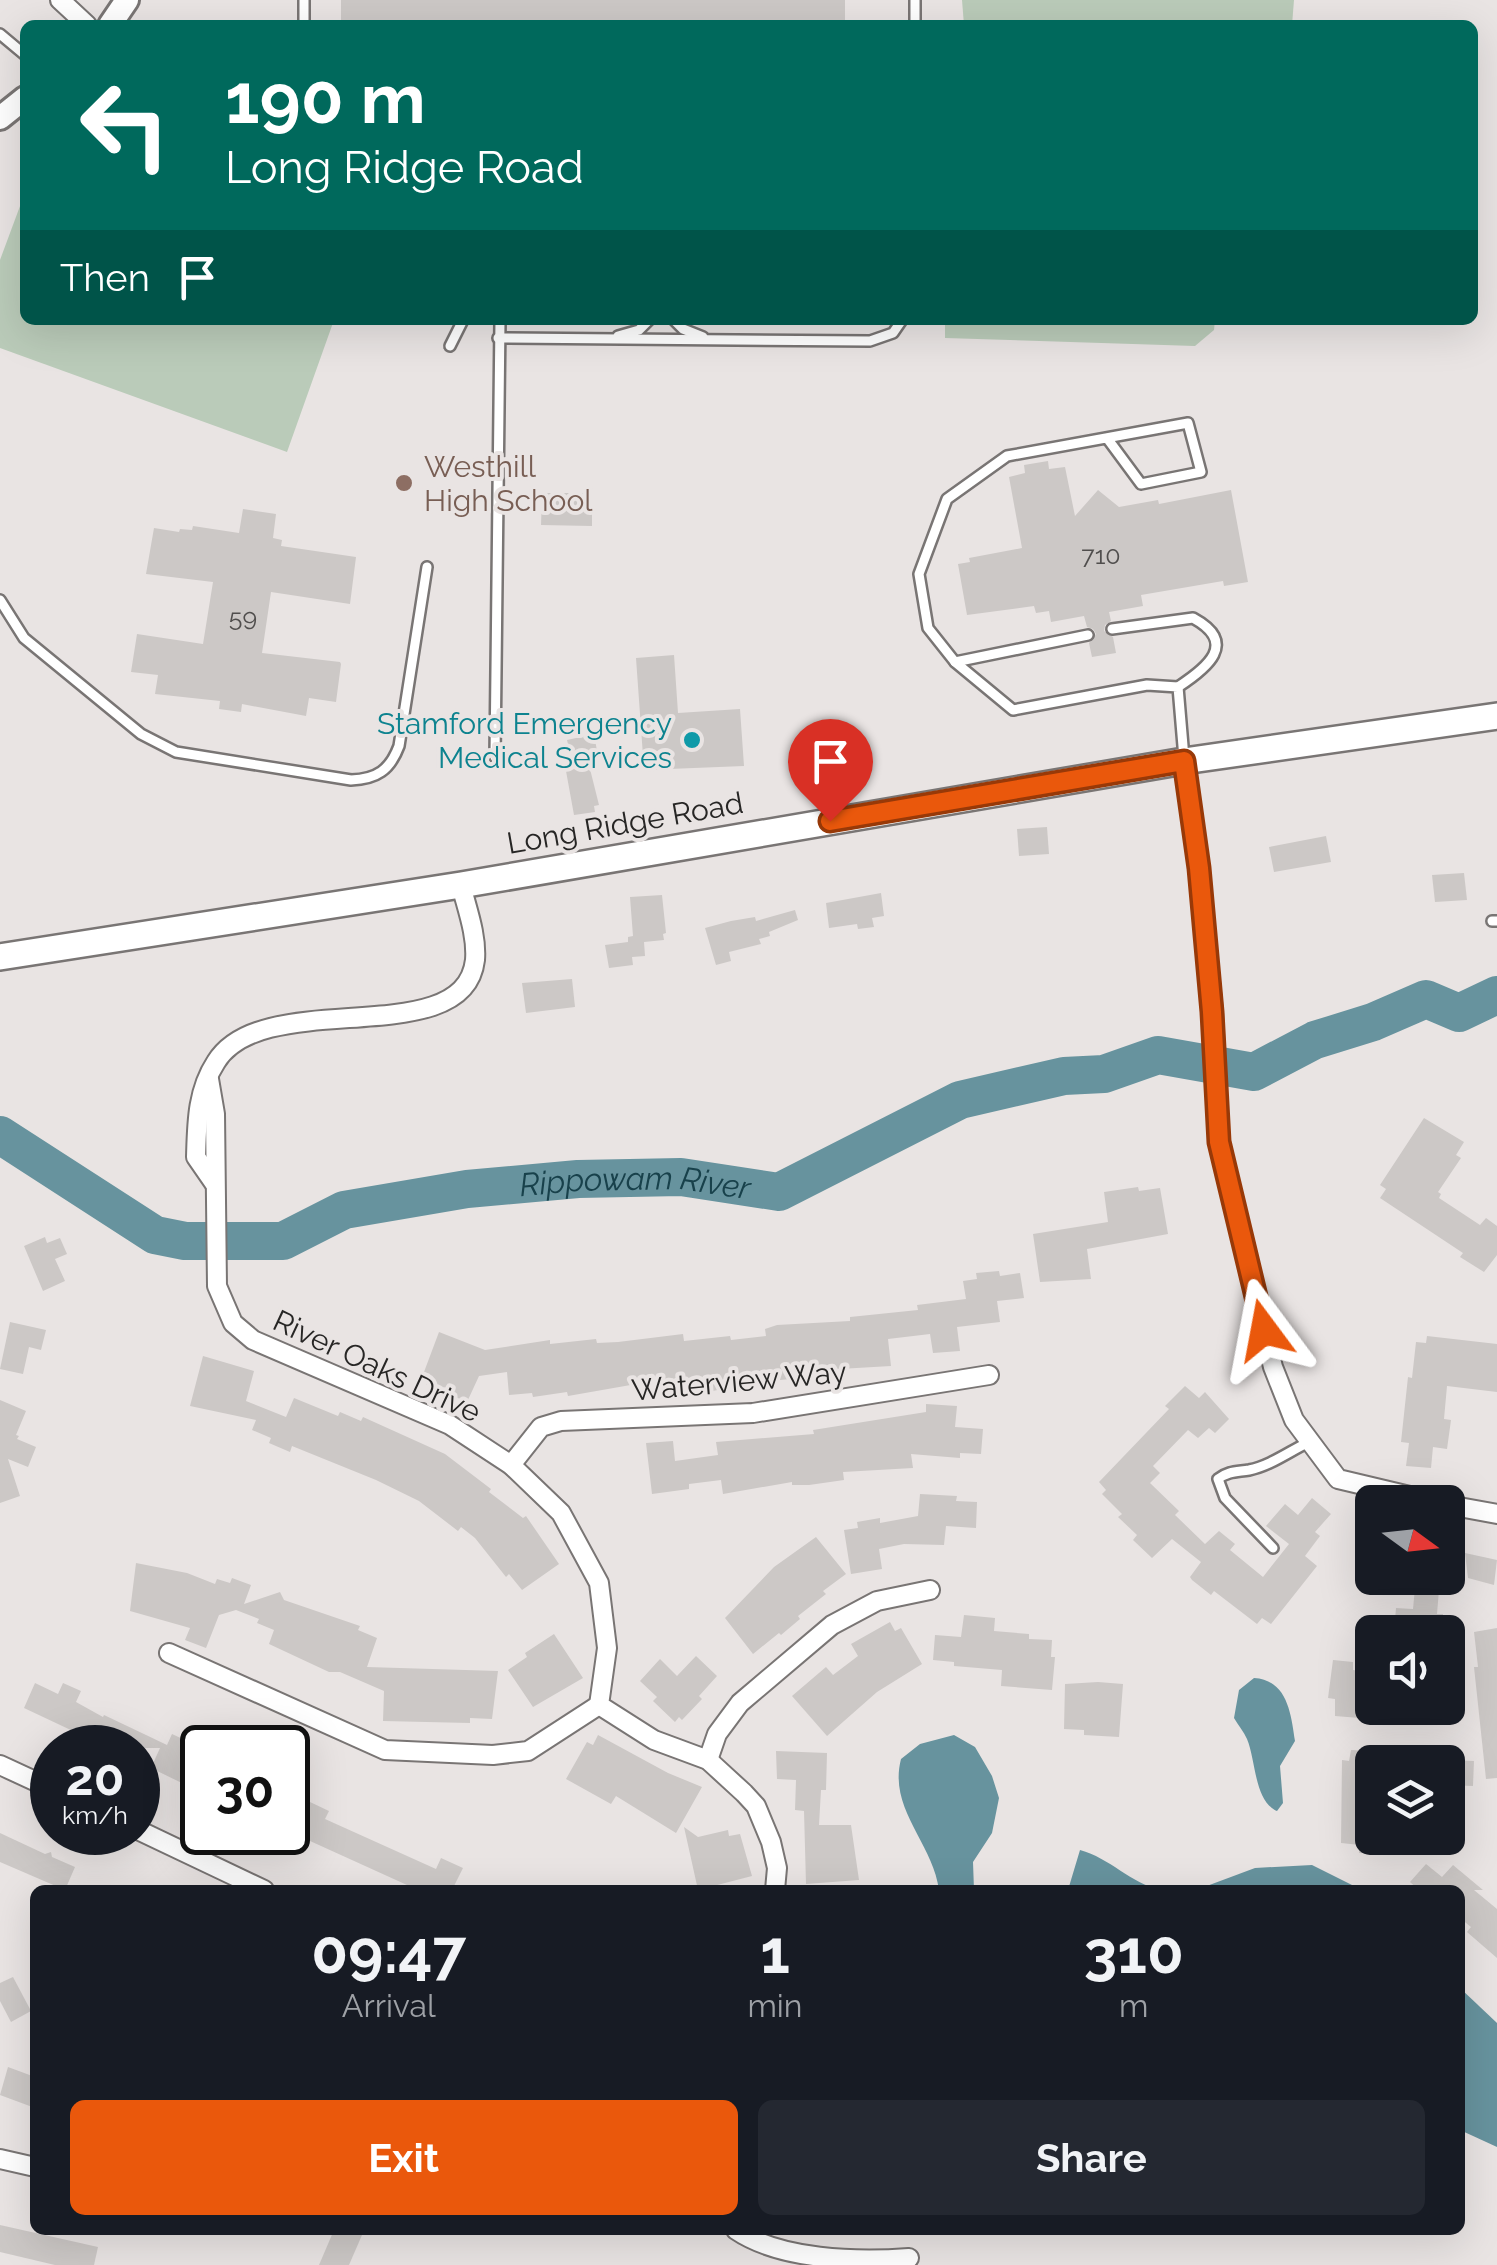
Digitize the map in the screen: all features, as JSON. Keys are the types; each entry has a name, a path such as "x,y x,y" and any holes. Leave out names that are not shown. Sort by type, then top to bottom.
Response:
{"main road":[{"name":"Long Ridge Road","path":"0,957 461,885 1184,761 1497,716"}],"street":[{"path":"60,0 82,20"},
{"path":"0,118 20,102"},
{"path":"1184,761 1199,868 1218,1128 1272,1367 1294,1420 1309,1442 1338,1479 1363,1485"},
{"name":"River Oaks Drive","path":"461,885 475,956 466,984 455,994 404,1013 295,1022 252,1031 238,1037 215,1062 200,1095 196,1157 215,1184 217,1286 234,1322 253,1340 450,1425 511,1465 561,1512 599,1582 607,1648 599,1705"},
{"name":"Waterview Way","path":"511,1465 541,1427 561,1421 753,1413 989,1376"},
{"path":"1465,1508 1497,1514"},
{"path":"708,1760 716,1734 740,1703 832,1625 876,1601 930,1590"},
{"path":"169,1653 386,1750 493,1756 528,1751 599,1705 654,1740 708,1760 756,1806 772,1842 775,1885"},
{"path":"0,1764 30,1779"},
{"path":"160,1840 254,1885"},
{"path":"0,2159 30,2166"},
{"path":"746,2235 761,2243 824,2256 869,2261 909,2258"}],"lane":[{"path":"0,34 20,51"},
{"path":"450,346 460,325"},
{"path":"496,757 499,325"},
{"path":"611,338 644,325"},
{"path":"679,325 711,339"},
{"path":"498,338 870,341 892,333 898,325"},
{"path":"1107,438 1141,484 1201,472 1188,423 1007,456 948,499 919,574 928,628 955,662 1013,710 1147,685 1178,687 1205,670 1216,652 1216,641 1204,624 1193,618 1112,630"},
{"path":"0,600 24,638 141,734 176,752 371,780 385,771 399,746 427,567"},
{"path":"955,662 1088,635"},
{"path":"1178,687 1184,761"},
{"path":"1273,1548 1225,1498 1218,1479 1228,1472 1268,1464 1309,1442"}],"green space":[{"path":"962,0 1294,0 1292,20 964,20"},
{"path":"20,206 20,325 332,325 287,452 0,348 0,260"},
{"path":"945,325 1214,325 1214,330 1195,346 945,338"}],"water":[{"path":"1254,1678 1265,1680 1281,1692 1292,1720 1295,1741 1280,1766 1283,1803 1277,1811 1264,1798 1247,1739 1234,1718 1239,1690"},
{"path":"954,1735 975,1747 992,1776 999,1798 992,1833 973,1862 974,1885 938,1885 906,1810 899,1777 901,1759 920,1744"},
{"path":"1080,1850 1147,1885 1070,1885"},
{"path":"1312,1865 1352,1885 1209,1885 1255,1868"},
{"path":"1465,1993 1497,2023 1497,2147 1465,2132"}],"building":[{"path":"341,0 845,0 845,20 341,20"},
{"path":"1048,461 1049,469 1065,467 1075,516 1098,490 1119,507 1158,500 1159,504 1231,490 1248,582 1224,586 1223,581 1141,595 1143,606 1109,612 1111,621 1104,631 1113,637 1116,653 1092,657 1089,643 1096,634 1087,627 1084,616 1051,622 1049,611 1036,613 1034,606 967,615 958,564 970,562 969,558 1022,548 1009,477 1025,473 1024,465"},
{"path":"542,493 592,493 592,526 541,525"},
{"path":"243,509 276,514 273,538 282,540 281,546 356,557 350,604 271,592 262,653 341,664 336,702 309,698 306,716 242,704 241,712 219,709 220,701 155,694 158,675 131,672 137,634 203,644 213,582 146,574 154,528 179,532 192,530 193,526 239,533"},
{"name":"Stamford Emergency Medical Services","path":"674,655 678,713 740,709 744,766 644,770 636,658"},
{"path":"594,734 597,751 586,753 599,805 594,806 595,812 574,815 566,771 574,769 567,740"},
{"path":"1047,827 1049,854 1019,856 1017,829"},
{"path":"1326,836 1331,862 1274,872 1269,847"},
{"path":"1464,873 1467,900 1435,902 1432,875"},
{"path":"881,893 884,916 872,918 874,927 858,929 857,924 829,928 826,903"},
{"path":"662,895 664,940 644,942 645,956 632,957 633,965 609,968 605,945 628,942 628,937 633,936 630,897"},
{"path":"795,910 798,920 769,932 770,936 759,939 761,944 729,952 731,961 716,965 705,928 755,917 756,921"},
{"path":"572,979 575,1007 526,1013 522,983"},
{"path":"1424,1118 1464,1142 1456,1155 1461,1158 1438,1192 1439,1198 1480,1225 1486,1218 1497,1226 1497,1255 1484,1272 1460,1257 1463,1253 1380,1198 1386,1189 1380,1185"},
{"path":"1138,1187 1139,1191 1160,1188 1168,1234 1087,1249 1091,1279 1040,1282 1033,1234 1108,1222 1104,1192"},
{"path":"45,1237 47,1243 60,1238 67,1254 55,1259 65,1281 43,1291 24,1246"},
{"path":"999,1271 1000,1276 1020,1273 1024,1298 997,1301 1000,1322 957,1327 960,1351 933,1353 930,1334 888,1339 891,1366 822,1370 822,1376 702,1393 701,1386 666,1391 665,1387 643,1389 642,1383 568,1396 567,1392 533,1397 532,1393 509,1395 507,1372 479,1376 467,1402 426,1384 430,1374 424,1372 439,1332 485,1350 550,1340 550,1344 596,1339 597,1343 683,1334 684,1341 730,1336 731,1340 766,1336 765,1329 777,1325 850,1321 850,1317 918,1310 917,1305 966,1299 963,1281 977,1279 976,1273"},
{"path":"10,1322 46,1330 41,1350 29,1347 23,1374 0,1369"},
{"path":"1427,1336 1497,1344 1497,1392 1447,1386 1444,1419 1451,1420 1447,1449 1433,1447 1431,1468 1406,1466 1409,1443 1401,1442 1416,1342 1426,1343"},
{"path":"203,1356 254,1371 246,1401 286,1417 294,1398 338,1416 340,1412 361,1421 363,1417 445,1454 491,1489 489,1492 523,1518 526,1516 559,1564 522,1590 509,1574 506,1577 475,1538 461,1527 458,1531 419,1501 292,1446 290,1452 269,1443 271,1438 252,1430 256,1420 190,1406"},
{"path":"1185,1386 1199,1398 1205,1392 1229,1419 1215,1433 1209,1428 1198,1438 1188,1430 1153,1466 1160,1473 1150,1483 1205,1544 1219,1531 1235,1544 1230,1550 1263,1577 1289,1544 1266,1526 1285,1504 1298,1515 1312,1498 1331,1514 1315,1532 1320,1536 1305,1556 1317,1566 1271,1624 1262,1618 1257,1624 1214,1591 1211,1595 1192,1580 1190,1577 1201,1562 1172,1539 1152,1558 1133,1540 1137,1535 1102,1494 1106,1490 1099,1482 1169,1409 1165,1406"},
{"path":"0,1400 26,1411 17,1439 36,1447 28,1467 8,1459 20,1496 0,1503"},
{"path":"926,1404 957,1406 955,1427 983,1429 981,1454 960,1453 960,1458 911,1454 913,1468 843,1472 844,1480 809,1485 792,1482 723,1494 721,1480 652,1494 646,1443 673,1441 675,1461 718,1455 716,1442 814,1434 813,1430 926,1412"},
{"path":"920,1494 957,1496 956,1501 977,1502 976,1528 946,1526 944,1545 904,1544 879,1549 882,1569 851,1574 844,1530 858,1528 857,1522 880,1518 880,1523 918,1516"},
{"path":"816,1537 846,1574 823,1591 826,1594 798,1616 800,1619 753,1654 725,1618 774,1567"},
{"path":"1465,1553 1497,1560 1494,1585 1468,1578"},
{"path":"136,1563 187,1573 215,1584 217,1579 230,1583 232,1578 251,1585 244,1604 280,1592 284,1600 360,1626 358,1630 377,1638 367,1667 498,1671 492,1719 470,1718 470,1723 383,1721 384,1691 340,1672 329,1672 269,1644 274,1630 236,1610 219,1615 206,1648 185,1640 190,1628 130,1611"},
{"path":"1414,1595 1439,1595 1437,1614 1443,1615 1395,1615 1396,1608 1413,1609"},
{"path":"964,1615 995,1618 994,1631 1052,1640 1052,1690 1001,1686 1002,1670 933,1660 935,1635 961,1637"},
{"path":"890,1622 895,1631 901,1628 922,1664 877,1692 827,1736 792,1696 826,1667 833,1675 858,1656 851,1644"},
{"path":"1497,1628 1497,1778 1486,1779 1474,1632"},
{"path":"554,1634 583,1678 533,1707 508,1670"},
{"path":"696,1656 717,1676 699,1696 702,1699 682,1720 679,1717 675,1722 653,1701 657,1697 640,1681 660,1659 677,1676"},
{"path":"1333,1660 1353,1662 1355,1718 1335,1716 1335,1699 1328,1698"},
{"path":"35,1683 58,1694 63,1683 81,1691 76,1702 125,1725 60,1725 24,1708"},
{"path":"1065,1684 1123,1684 1119,1737 1084,1735 1084,1730 1064,1729"},
{"path":"172,1734 180,1738 180,1782 160,1772 160,1742 167,1745"},
{"path":"598,1735 702,1787 676,1833 616,1796 611,1804 566,1779 587,1742 593,1745"},
{"path":"1351,1750 1355,1750 1355,1844 1341,1843 1342,1760 1349,1761"},
{"path":"776,1751 827,1753 826,1790 821,1790 819,1825 851,1825 859,1880 806,1884 804,1811 795,1810 796,1780 777,1779"},
{"path":"1465,1761 1474,1761 1473,1786 1465,1786"},
{"path":"310,1802 329,1811 325,1819 436,1869 441,1858 463,1868 454,1885 407,1885 310,1841"},
{"path":"684,1827 698,1837 728,1830 729,1836 740,1834 752,1876 717,1885 697,1885"},
{"path":"0,1833 30,1847 30,1855 52,1855 75,1867 67,1885 53,1885 0,1862"},
{"path":"1426,1864 1442,1877 1453,1865 1483,1890 1474,1890 1497,1909 1497,1958 1467,1932 1471,1927 1465,1922 1465,1885 1410,1882"},
{"path":"13,1977 30,2012 11,2022 0,2001 0,1983"},
{"path":"8,2067 30,2075 30,2106 0,2095"},
{"path":"0,2225 30,2232 30,2235 98,2247 94,2265 55,2265 0,2252"},
{"path":"332,2235 362,2235 349,2265 319,2265"}],"waterway":[{"name":"Rippowam River","path":"0,1135 155,1235 185,1241 283,1241 344,1210 467,1189 578,1179 681,1177 779,1192 960,1100 1064,1076 1104,1074 1158,1055 1254,1072 1315,1040 1373,1022 1426,999 1459,1013 1497,995"}],"place":[{"name":"Westhill High School","path":"404,483"},
{"name":"Stamford Emergency Medical Services","path":"692,740"}],"route":[{"path":"830,821 1184,761 1199,868 1219,1142 1264,1330"}]}
